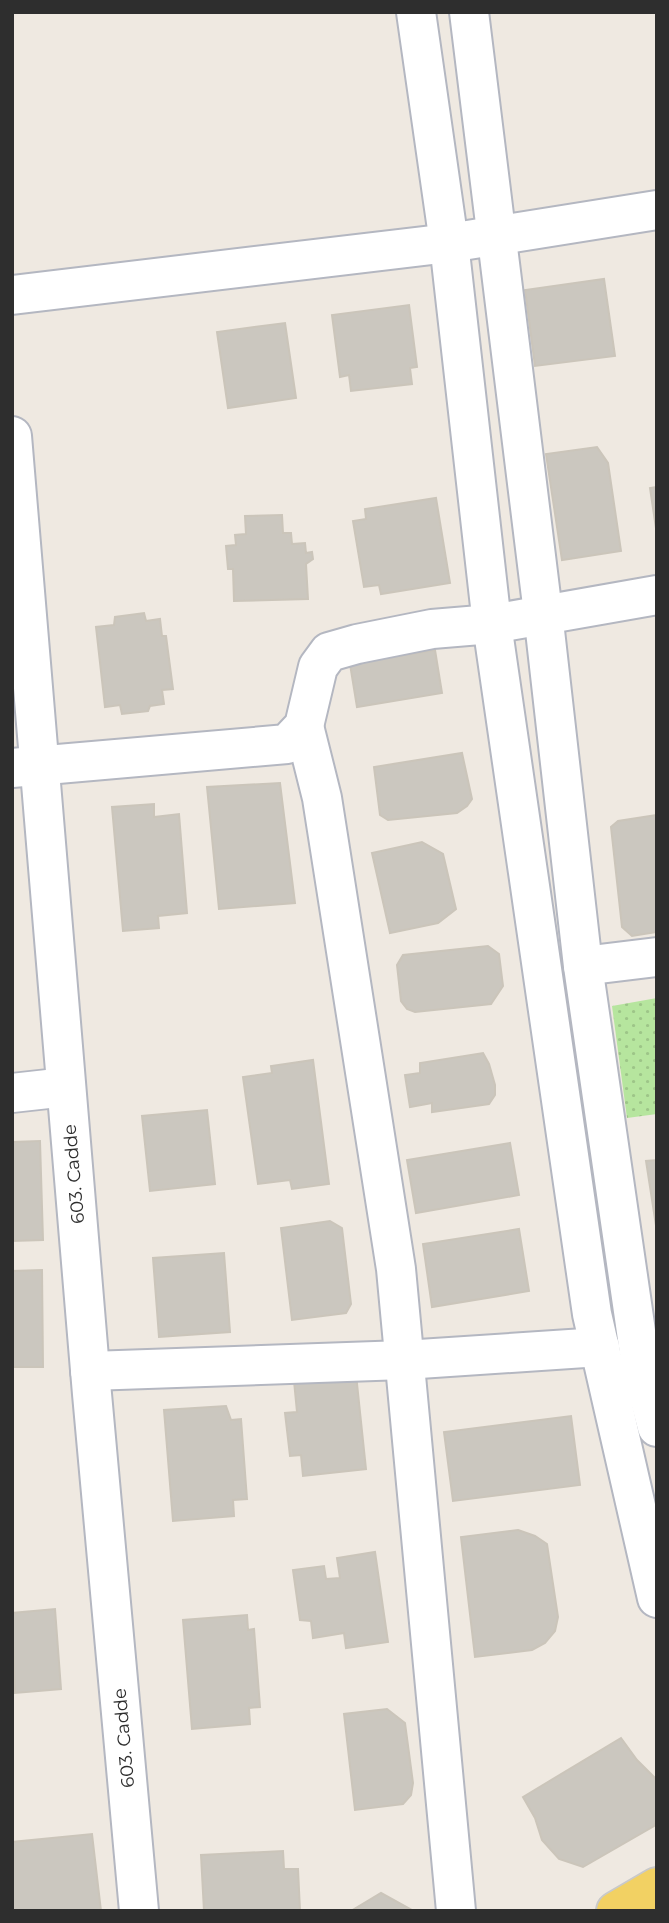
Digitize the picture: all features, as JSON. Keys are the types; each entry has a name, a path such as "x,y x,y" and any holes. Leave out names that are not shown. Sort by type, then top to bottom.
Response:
{"main road":[{"path":"616,1911 657,1887"}],"street":[{"path":"416,12 449,243 492,624 584,1260 600,1347 657,1598"},
{"path":"469,12 543,613 583,966 641,1366 657,1427"},
{"path":"12,295 449,243 657,210"},
{"name":"603. Cadde","path":"12,436 26,767 66,1087 139,1911"},
{"path":"456,1911 396,1269 322,797 304,726 318,667 329,652 432,629 492,624 657,595"},
{"path":"26,767 287,744 304,726"},
{"path":"583,966 657,957"},
{"path":"12,1093 66,1087"},
{"path":"90,1371 404,1360 600,1347"}],"green space":[{"path":"657,998 657,1114 627,1118 612,1006"}],"building":[{"path":"604,279 615,356 535,366 525,290"},
{"path":"409,305 417,367 410,368 412,384 351,391 349,375 340,377 332,315"},
{"path":"285,323 296,398 228,408 217,332"},
{"path":"597,447 608,463 621,551 562,560 546,454"},
{"path":"657,487 657,535 650,488"},
{"path":"436,498 450,583 381,594 379,585 364,587 353,521 366,519 365,509"},
{"path":"282,515 283,533 291,533 292,544 305,543 306,553 312,552 313,559 306,564 308,599 234,601 233,569 228,569 226,546 236,545 235,535 246,534 245,516"},
{"path":"144,613 146,621 160,619 162,636 166,636 173,689 162,690 164,704 150,706 148,711 122,714 120,705 105,707 96,627 114,625 115,617"},
{"path":"435,650 442,693 357,707 350,664"},
{"path":"462,753 472,799 467,806 457,813 388,820 380,815 374,767"},
{"path":"280,783 295,903 219,909 207,787"},
{"path":"154,804 154,817 179,814 187,913 158,916 159,928 123,931 112,807"},
{"path":"657,815 657,932 632,936 622,927 611,827 618,821"},
{"path":"422,842 443,854 456,909 438,923 390,933 372,853"},
{"path":"488,946 499,954 503,986 491,1004 415,1012 407,1009 401,1001 397,965 403,955"},
{"path":"483,1053 495,1085 495,1095 489,1104 432,1112 432,1103 410,1107 405,1075 420,1073 420,1063"},
{"path":"313,1060 329,1184 292,1189 290,1180 258,1184 243,1077 272,1073 271,1066"},
{"path":"207,1110 215,1184 150,1191 142,1116"},
{"path":"40,1141 43,1240 12,1241 12,1142"},
{"path":"510,1143 519,1195 416,1213 407,1160"},
{"path":"657,1160 657,1232 646,1161"},
{"path":"330,1221 342,1228 351,1304 346,1313 292,1320 281,1228"},
{"path":"519,1229 529,1291 432,1307 423,1244"},
{"path":"224,1253 230,1332 159,1337 153,1258"},
{"path":"42,1270 43,1367 12,1367 12,1271"},
{"path":"356,1374 366,1469 303,1476 301,1455 290,1456 285,1413 297,1412 294,1381"},
{"path":"226,1406 231,1420 241,1419 247,1499 233,1500 234,1516 173,1521 164,1410"},
{"path":"571,1416 580,1485 453,1501 444,1432"},
{"path":"518,1530 547,1544 558,1617 555,1631 545,1643 532,1650 475,1657 461,1537"},
{"path":"375,1552 388,1642 346,1648 344,1633 313,1638 311,1621 300,1620 293,1570 324,1566 326,1579 340,1578 337,1558"},
{"path":"55,1609 61,1689 15,1693 12,1613"},
{"path":"247,1615 248,1630 254,1629 260,1707 249,1708 250,1724 192,1729 183,1620"},
{"path":"387,1709 405,1723 413,1783 411,1795 403,1804 355,1810 344,1714"},
{"path":"621,1738 637,1760 657,1780 657,1820 654,1826 583,1867 559,1859 542,1840 535,1818 523,1797"},
{"path":"92,1834 101,1911 12,1911 12,1842"},
{"path":"283,1851 284,1869 298,1869 300,1911 204,1911 201,1855"},
{"path":"381,1893 412,1910 413,1911 351,1911"}]}
